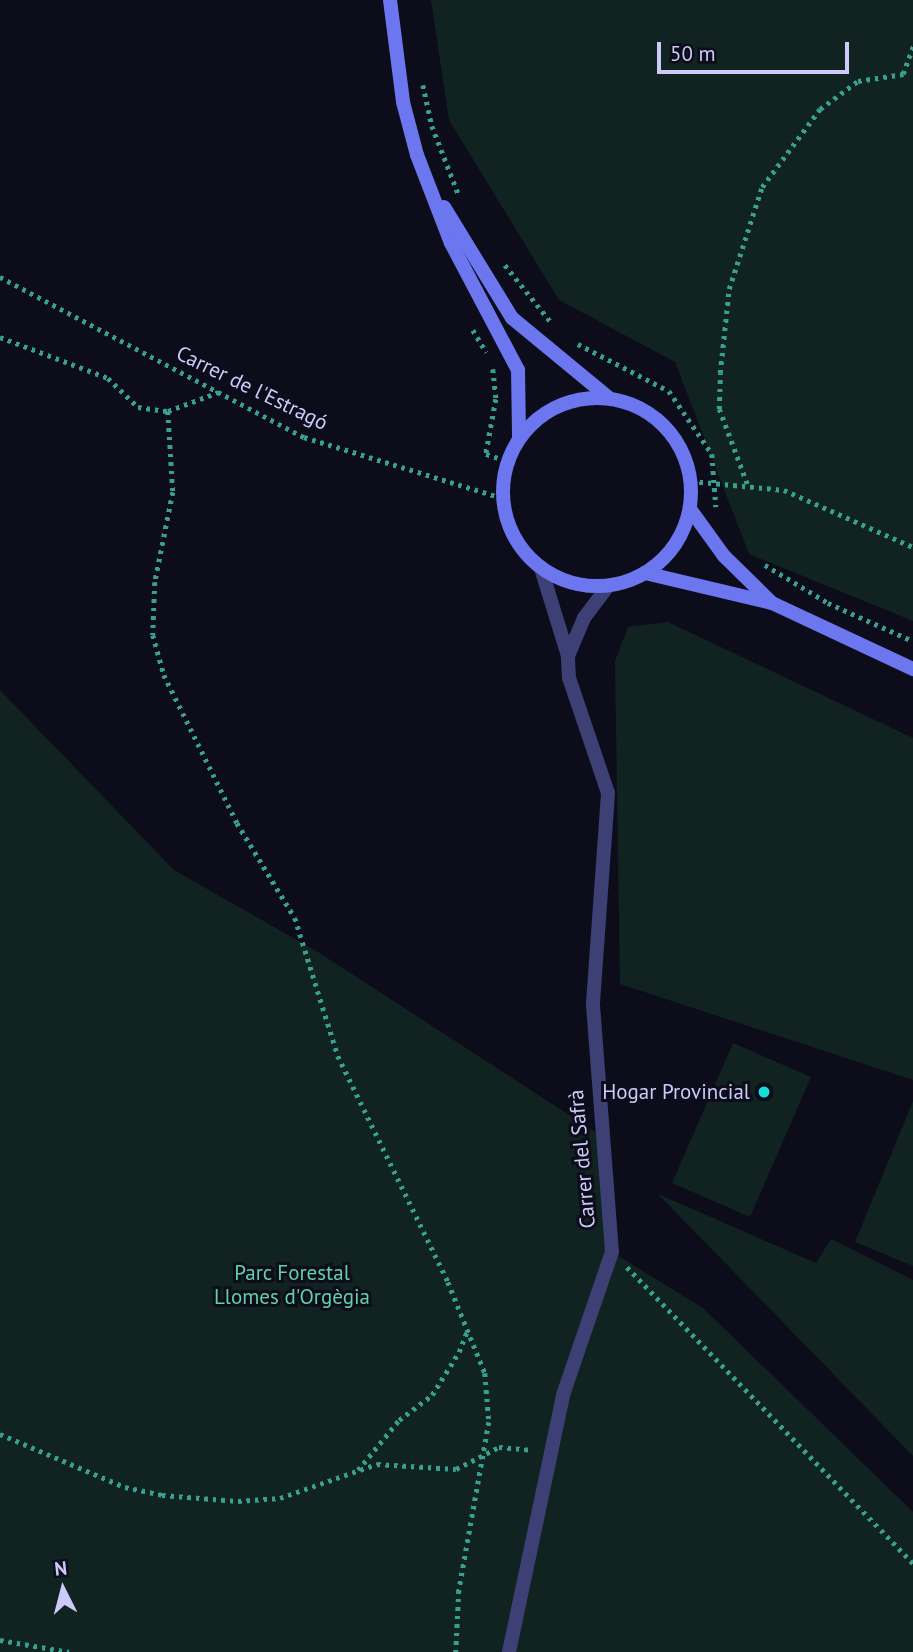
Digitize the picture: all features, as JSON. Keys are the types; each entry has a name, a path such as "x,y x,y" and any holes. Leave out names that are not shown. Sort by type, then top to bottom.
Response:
{"main road":[{"path":"390,0 403,102 418,155 437,198 451,243 504,349 518,370 519,437 508,461 502,498 514,538 541,568 569,582 608,586 645,573 678,541 690,509 691,481 673,436 646,411 609,398 512,318 465,236 437,198"},
{"path":"519,437 554,408 572,400 609,398"},
{"path":"690,509 724,555 772,603"},
{"path":"645,573 708,592 772,603 913,669"}],"street":[{"name":"Carrer del Safrà","path":"509,1652 563,1395 612,1252 593,1003 608,793 569,678 568,656 541,568"},
{"path":"568,656 584,618 608,586"}],"path":[{"path":"747,484 719,409 720,373 729,289 762,187 820,108 858,81 903,74 913,46"},
{"path":"421,75 432,126 460,199"},
{"path":"498,254 559,332 538,339"},
{"name":"Carrer de l'Estragó","path":"0,278 304,437 502,498"},
{"path":"0,337 108,378 138,407 168,411 219,392"},
{"path":"571,340 618,368 669,391 712,454 719,516"},
{"path":"504,349 489,355 496,399 486,454 508,461"},
{"path":"168,411 173,492 155,582 153,635 164,676 237,823 295,918 338,1056 468,1330 485,1373 489,1422 480,1457 459,1590 456,1652"},
{"path":"691,481 713,480 784,490 913,547"},
{"path":"759,561 828,603 913,641"},
{"path":"612,1252 913,1563"},
{"path":"358,1471 399,1420 432,1395 459,1353 468,1330"},
{"path":"0,1434 125,1487 162,1495 239,1501 281,1498 377,1464 456,1469 499,1447 525,1446 549,1458"},
{"path":"0,1640 69,1652"}],"green space":[{"path":"431,0 913,0 913,621 749,554 675,362 559,300 449,120"},
{"path":"668,622 913,738 913,1080 620,984 615,661 628,627"},
{"name":"Parc Forestal Llomes d'Orgègia","path":"0,690 174,870 318,952 600,1135 612,1252 703,1308 913,1512 913,1652 0,1652"},
{"path":"733,1043 811,1077 750,1217 672,1183"},
{"path":"913,1101 913,1266 855,1242"},
{"path":"658,1194 816,1263 831,1239 913,1280 913,1456"}],"place":[{"name":"Hogar Provincial","path":"764,1092"}]}
